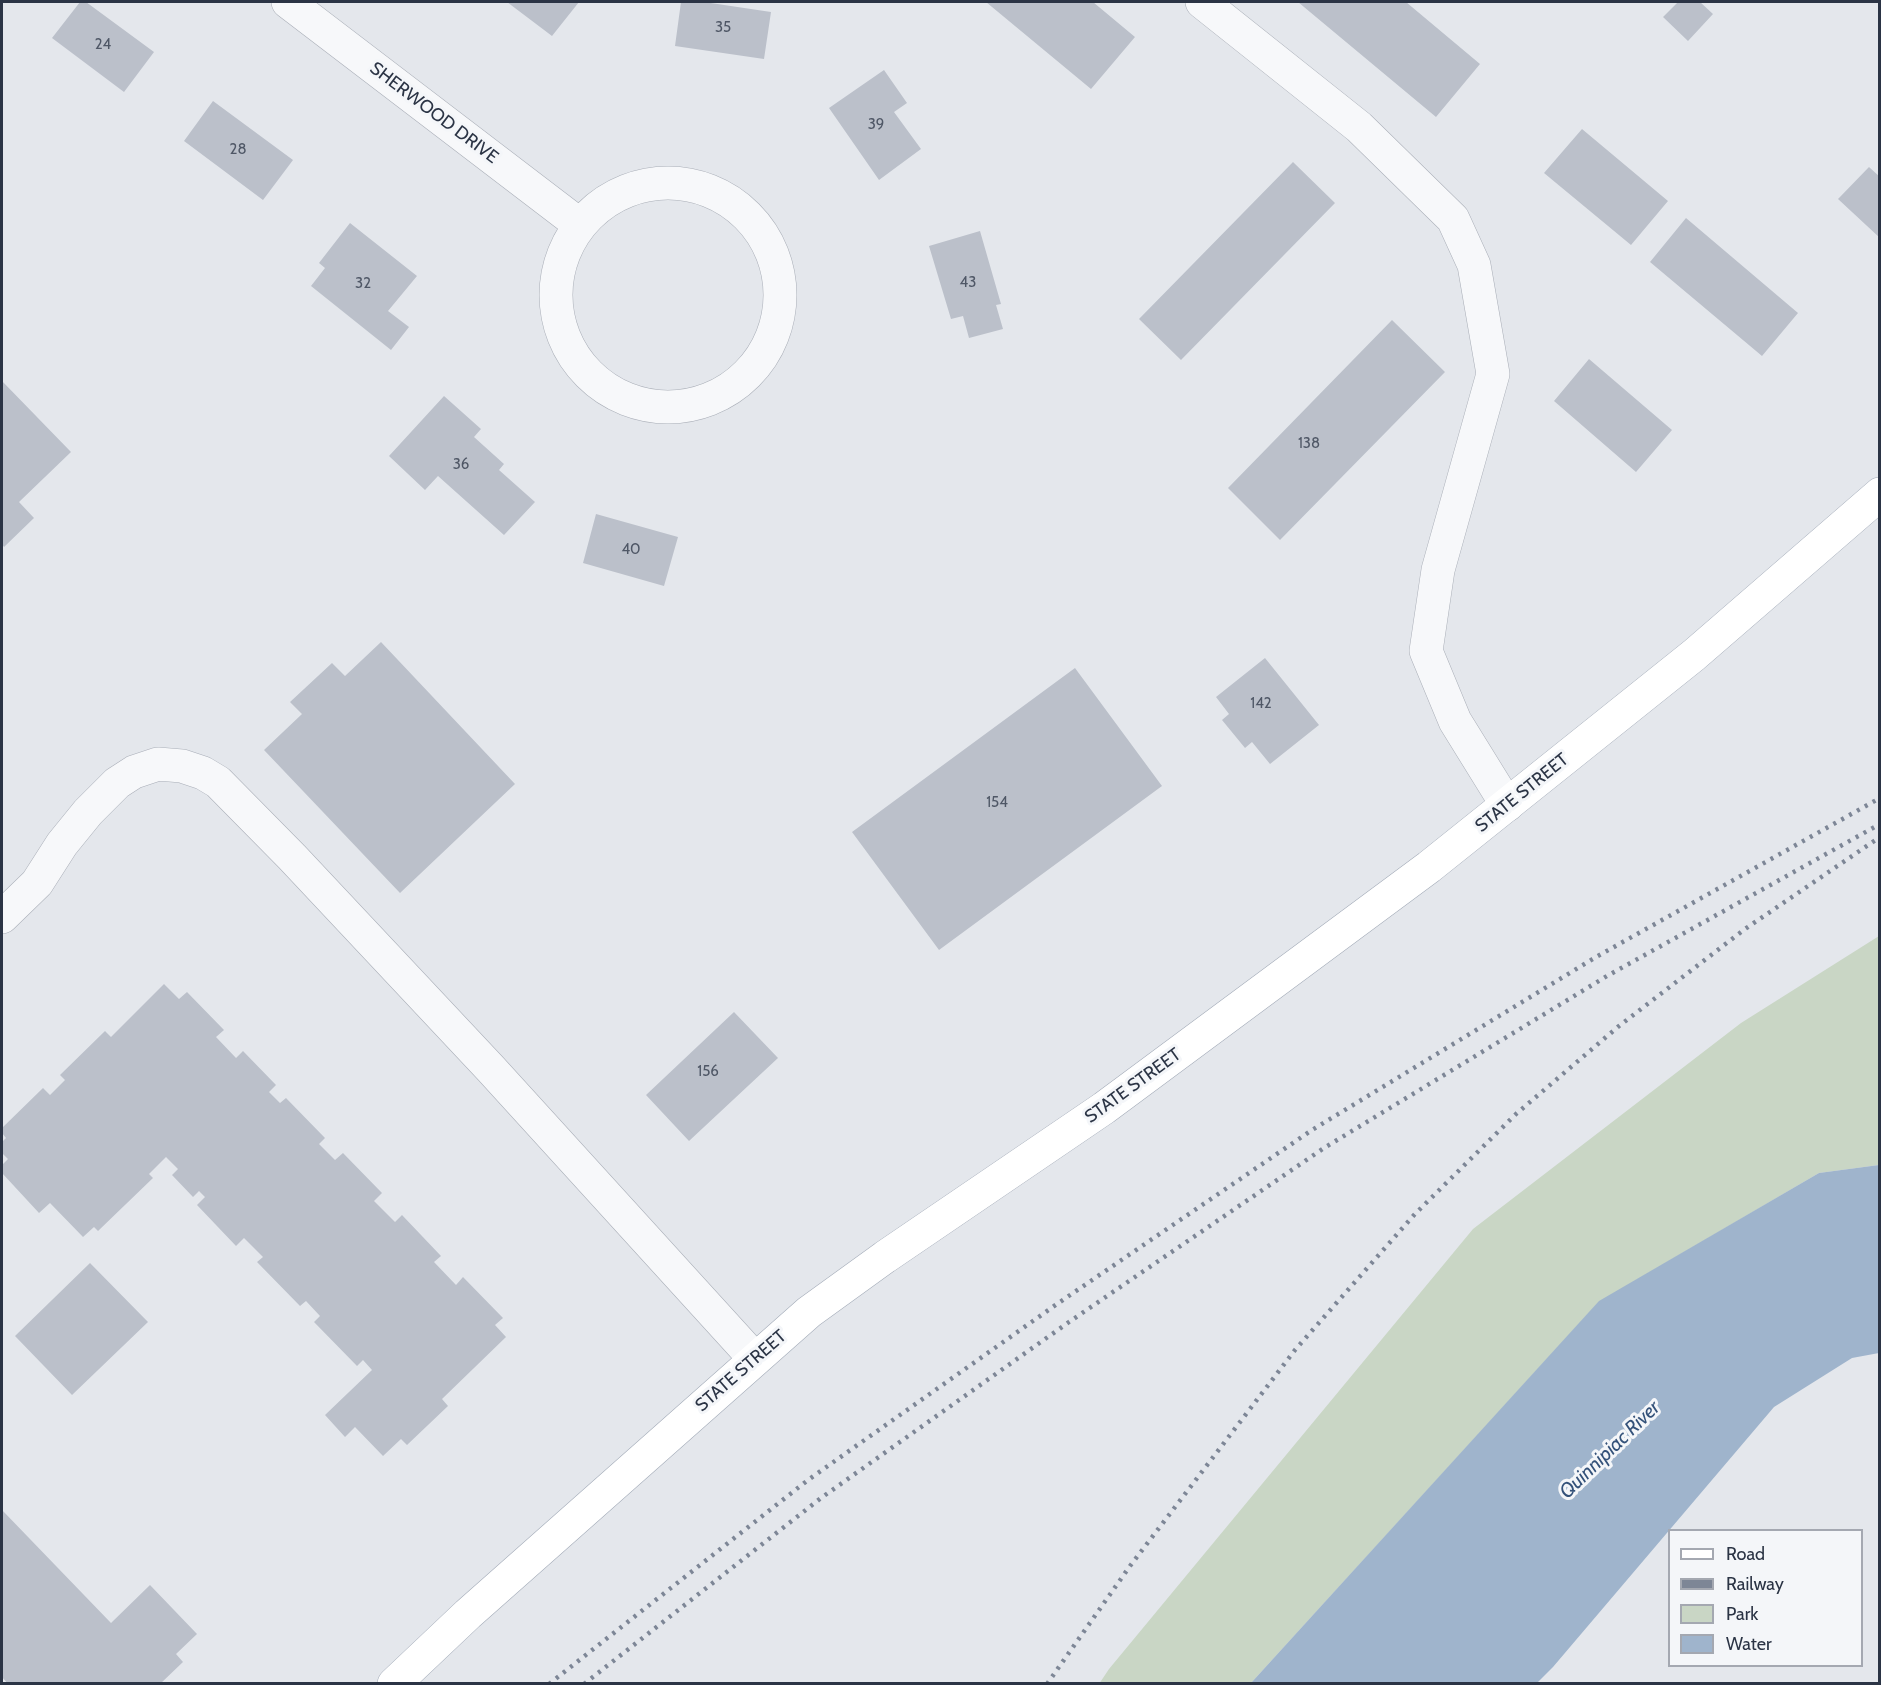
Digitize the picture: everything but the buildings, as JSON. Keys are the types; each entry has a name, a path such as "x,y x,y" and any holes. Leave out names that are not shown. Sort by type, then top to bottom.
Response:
{"main road":[{"name":"STATE STREET","path":"394,1683 468,1614 809,1312 885,1257 1104,1108 1429,867 1694,655 1880,494"}],"street":[{"name":"SHERWOOD DRIVE","path":"288,2 580,225"},
{"path":"1202,2 1368,135 1453,219 1474,265 1493,374 1438,570 1426,651 1455,721 1507,805"},
{"path":"673,182 708,189 738,207 762,233 777,265 781,300 774,334 757,365 727,391 691,405 652,406 614,394 584,369 563,336 556,298 561,259 580,225 606,201 627,191 638,187 673,182"},
{"path":"2,917 37,883 62,844 88,813 117,783 134,772 158,764 182,766 218,782 292,857 491,1069 755,1359"}],"green space":[{"path":"1879,936 1879,1165 1819,1173 1599,1302 1251,1683 1099,1684 1473,1229 1741,1023"}],"water":[{"name":"Quinnipiac River","path":"1879,1165 1879,1353 1852,1358 1774,1407 1537,1683 1251,1683 1599,1301 1819,1173"}],"railway":[{"path":"549,1684 808,1480 1057,1304 1312,1130 1596,957 1880,798"},
{"path":"584,1684 821,1498 1069,1322 1324,1148 1607,976 1880,824"},
{"path":"1047,1684 1130,1566 1295,1350 1415,1214 1516,1114 1619,1026 1745,929 1880,837"}]}
